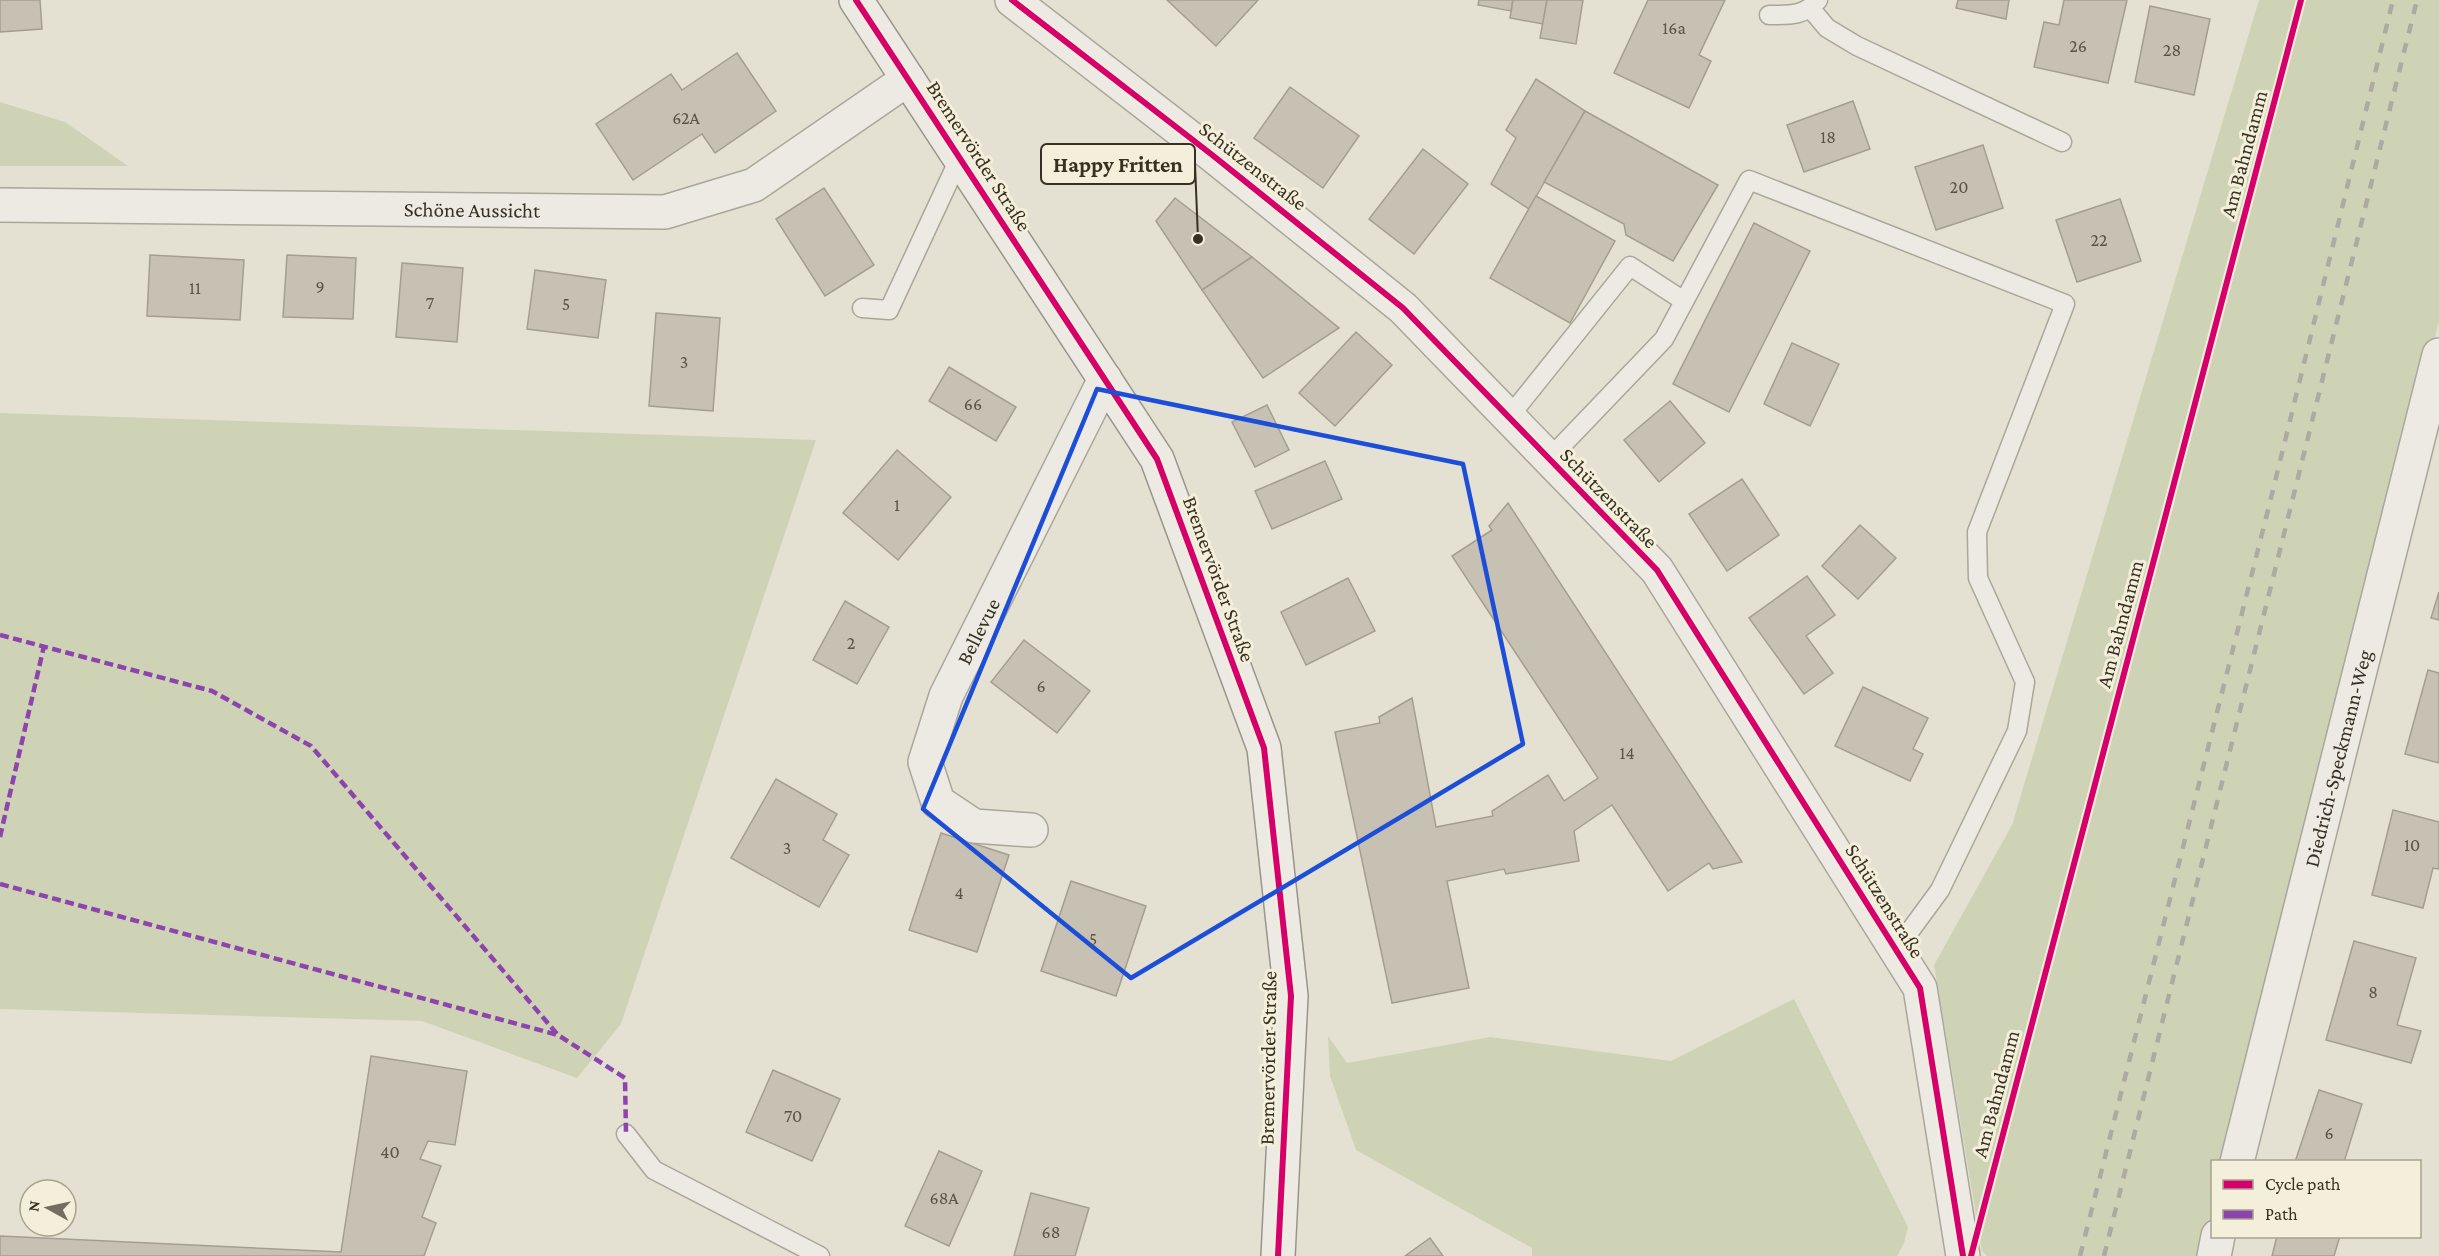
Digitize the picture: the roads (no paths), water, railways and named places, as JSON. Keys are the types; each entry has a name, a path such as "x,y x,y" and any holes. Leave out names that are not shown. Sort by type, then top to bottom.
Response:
{"street":[{"name":"Bremervörder Straße","path":"856,0 1158,459 1264,748 1291,996 1278,1256"},
{"name":"Schützenstraße","path":"1012,0 1211,154 1403,308 1657,570 1920,988 1964,1256"},
{"name":"Schöne Aussicht","path":"0,205 665,212 754,185 908,79"},
{"name":"Diedrich-Speckmann-Weg","path":"2237,1160 2439,356"},
{"name":"Bellevue","path":"1030,830 974,826 938,802 925,762 946,696 1106,379"},
{"path":"2214,1256 2218,1238"}],"lane":[{"path":"1769,15 1795,15 1815,4 1827,28 1857,46 2062,142"},
{"path":"862,308 889,310 960,157"},
{"path":"1549,459 1664,339 1749,180 2065,304 1977,532 1978,578 2025,682 2017,731 1940,890 1896,950"},
{"path":"1509,417 1630,266 1684,301"},
{"path":"626,1134 654,1170 819,1256"}],"railway":[{"path":"2080,1256 2271,498 2393,0"},
{"path":"2104,1256 2417,0"}],"place":[{"name":"Happy Fritten","path":"1198,239"}]}
